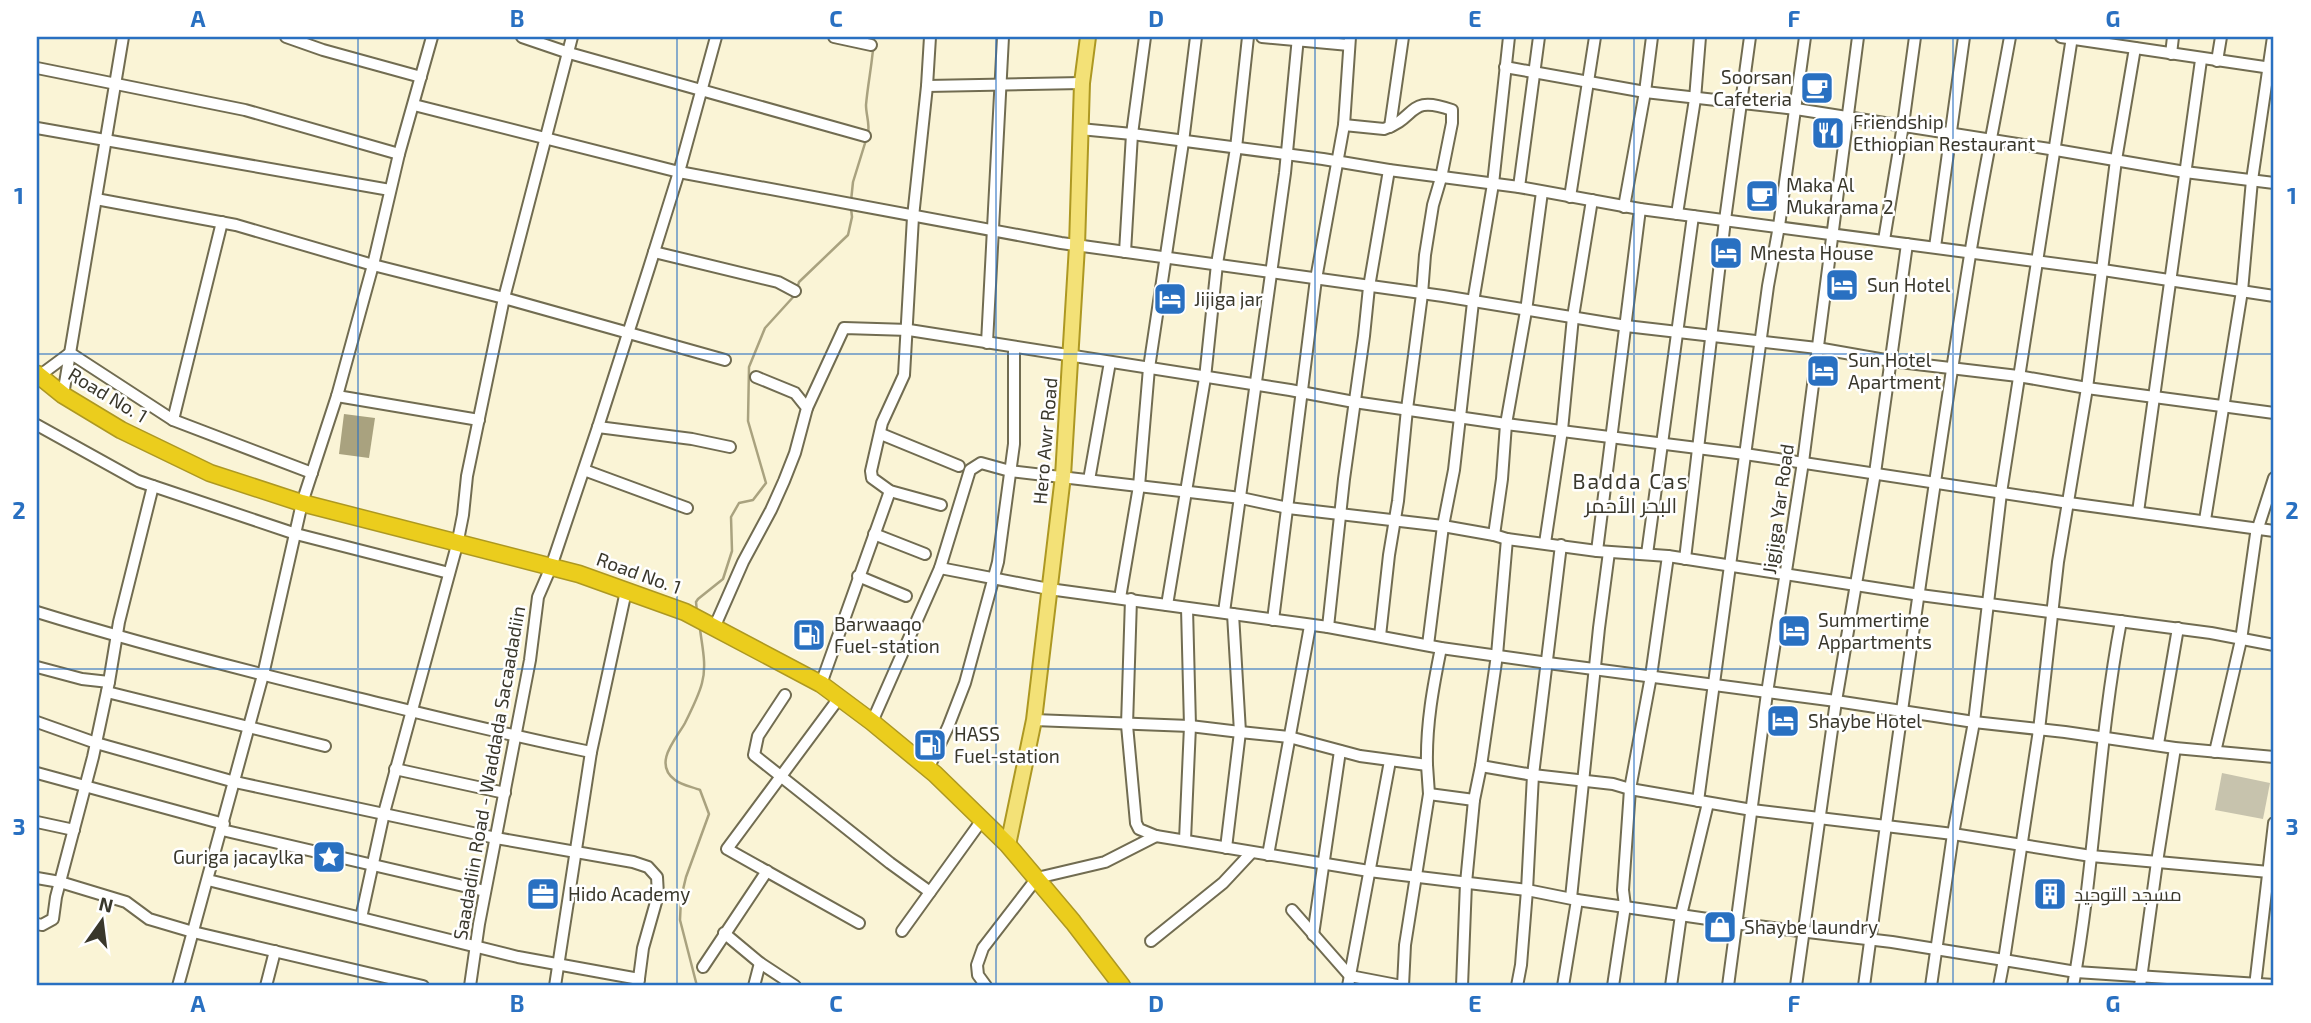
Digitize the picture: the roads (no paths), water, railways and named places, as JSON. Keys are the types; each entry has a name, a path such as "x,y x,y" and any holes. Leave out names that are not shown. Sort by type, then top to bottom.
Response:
{"highway":[{"name":"Road No. 1","path":"38,375 63,395 121,430 210,473 302,503 457,545 579,574 685,612 821,684 928,769 1008,845 1073,922 1122,986"}],"main road":[{"name":"Hero Awr Road","path":"1008,845 1034,720 1063,476 1077,246 1082,83 1088,37"}],"street":[{"path":"63,395 123,37"},
{"path":"286,37 421,77"},
{"path":"178,986 263,675 302,503 337,396 432,37"},
{"path":"522,37 569,53 865,136"},
{"path":"361,918 410,711 457,545 467,476 504,298 572,37"},
{"name":"Saadadiin Road - Waddada Sacaadadiin","path":"470,986 485,891 530,660 538,597 584,470 654,252 716,37"},
{"path":"834,37 871,45"},
{"path":"930,37 913,216 909,330 904,375 882,423 871,471 872,478 890,491 941,505"},
{"path":"987,343 1003,37"},
{"path":"1125,252 1132,134 1145,37"},
{"path":"1196,37 1184,142 1149,368 1126,598 1127,725 1136,823 1139,829 1156,836 1322,864 1527,890 1802,933 1870,940 2140,981 2274,985"},
{"path":"1167,605 1205,378 1217,264 1236,148 1248,37"},
{"path":"1262,37 1350,41 1344,125 1317,279 1273,620"},
{"path":"1391,127 1403,37"},
{"path":"1428,645 1443,526 1454,470 1473,302 1493,184 1509,37"},
{"path":"1519,187 1539,37"},
{"path":"1570,197 1595,37"},
{"path":"1624,207 1652,37"},
{"path":"1677,214 1695,99 1700,37"},
{"path":"1685,559 1725,220 1751,37"},
{"path":"1671,986 1681,915 1703,802 1714,685 1805,37"},
{"name":"Jigjiga Yar Road","path":"1728,986 1767,693 1803,462 1858,37"},
{"path":"1884,240 1915,37"},
{"path":"1934,247 1964,37"},
{"path":"1864,986 1934,483 1970,253 2010,37"},
{"path":"1931,986 1953,834 1974,722 2001,493 2056,150 2068,37 2121,41 2135,48 2202,60 2271,68"},
{"path":"2171,54 2173,37"},
{"path":"2217,61 2221,37"},
{"path":"2205,520 2242,291 2252,180 2271,68 2273,37"},
{"path":"1226,848 1240,732 1228,613 1254,385 1287,156 1298,39"},
{"path":"1999,986 2039,730 2058,562 2087,388 2116,160 2135,48"},
{"path":"2138,512 2202,60"},
{"path":"1505,67 1645,92 1796,109 2185,172 2274,183"},
{"path":"37,68 245,110 399,154"},
{"path":"927,86 1082,83"},
{"path":"1344,125 1384,129 1391,127 1416,107 1428,103 1452,110 1452,123 1427,242 1380,636"},
{"path":"414,105 679,172 1077,246 1369,286 1626,326 1817,348 1891,361 2018,376 2154,398 2274,413"},
{"path":"37,128 390,190"},
{"path":"1080,130 1132,134 1519,187 1624,207 2038,261 2274,296"},
{"path":"1328,627 1369,286 1389,170"},
{"path":"1494,535 1506,424 1526,311 1542,192"},
{"path":"96,199 222,222 724,360"},
{"path":"1545,543 1562,430 1573,317 1592,201"},
{"path":"1597,551 1640,209"},
{"path":"1647,554 1693,216"},
{"path":"173,420 222,222"},
{"path":"1796,986 1836,701 1875,473 1907,244"},
{"path":"654,252 778,282 795,291"},
{"path":"714,628 743,562 780,490 795,453 807,408 844,328 909,330 1354,402 1803,462 2274,531"},
{"path":"928,769 965,683 998,562 1014,444 1014,347"},
{"path":"38,375 70,353"},
{"path":"70,353 173,420 312,473"},
{"path":"1089,480 1110,362"},
{"path":"755,377 794,393 807,408"},
{"path":"337,396 479,420"},
{"path":"37,425 138,481 296,534 449,573"},
{"path":"598,427 692,439 730,447"},
{"path":"881,434 959,466"},
{"path":"872,722 940,568 970,470 981,463 1010,471 1241,498 1288,508 1443,526 1507,539 1597,551 1668,556 1920,595 2178,628 2274,645"},
{"path":"584,470 687,508"},
{"path":"2215,752 2241,640 2254,545 2274,478"},
{"path":"37,925 52,919 96,743 117,637 153,486"},
{"path":"821,684 890,491"},
{"path":"874,534 925,554"},
{"path":"1462,986 1466,883 1474,800 1497,655 1507,539"},
{"path":"1517,986 1527,890 1533,775 1561,545"},
{"path":"1563,986 1609,552"},
{"path":"1613,986 1625,906 1623,890 1630,789 1651,676 1668,556"},
{"path":"940,568 1049,589 1328,627 1441,648 1903,710 1974,722 2175,748 2274,757"},
{"path":"858,576 906,596"},
{"path":"555,986 591,752 626,591"},
{"path":"1185,840 1190,726 1187,608"},
{"path":"37,612 117,637 263,675 516,737 591,752"},
{"path":"2073,986 2091,856 2110,680 2121,621"},
{"path":"1268,855 1310,626"},
{"path":"2158,744 2178,628"},
{"path":"1292,910 1349,981 1403,986 1405,944 1429,794 1429,716 1441,648"},
{"path":"37,667 249,728 325,746"},
{"path":"785,695 758,736 754,755 930,892"},
{"path":"839,698 727,849 859,923"},
{"path":"1034,720 1190,726 1289,737 1340,751 1427,765"},
{"path":"37,722 96,743 235,782 496,838 633,862 648,867 657,877 658,895 642,948 638,983 527,959 208,880"},
{"path":"2140,981 2175,748"},
{"path":"1313,934 1340,751"},
{"path":"1349,981 1390,761"},
{"path":"1481,766 1583,780 1752,810 1953,834 2091,856 2271,873"},
{"path":"396,769 505,793"},
{"path":"37,773 86,785 223,827 485,891"},
{"path":"1429,794 1474,800"},
{"path":"902,931 982,820"},
{"path":"37,822 74,830"},
{"path":"2255,985 2271,873 2274,823"},
{"path":"986,986 978,975 976,965 983,948 1037,878 1105,862 1156,836"},
{"path":"1152,942 1223,883 1251,853"},
{"path":"703,967 767,871"},
{"path":"37,878 60,882 126,902 149,919 193,932 275,951 390,983 423,986"},
{"path":"724,933 760,963 795,986"},
{"path":"266,986 275,951"},
{"path":"754,986 760,963"},
{"path":"970,986 978,975"}],"waterway":[{"path":"868,134 866,105 874,37"},
{"path":"851,201 853,182 866,140"},
{"path":"797,289 799,282 848,235 851,208"},
{"path":"697,612 698,599 723,579 732,551 731,517 739,503 753,500 766,483 748,421 749,367 765,328 795,295"},
{"path":"697,986 680,920 681,898 709,814 700,790 684,785 668,773 666,758 702,683 704,662 700,629"}],"place":[{"name":"Soorsan Cafeteria","path":"1817,88"},
{"name":"Friendship Ethiopian Restaurant","path":"1828,133"},
{"name":"Maka Al Mukarama 2","path":"1762,196"},
{"name":"Mnesta House","path":"1726,253"},
{"name":"Sun Hotel","path":"1842,285"},
{"name":"Jijiga jar","path":"1170,299"},
{"name":"Sun Hotel Apartment","path":"1823,371"},
{"name":"Summertime Appartments","path":"1794,631"},
{"name":"Barwaaqo Fuel-station","path":"809,635"},
{"name":"Shaybe Hotel","path":"1783,721"},
{"name":"HASS Fuel-station","path":"930,745"},
{"name":"Guriga jacaylka","path":"329,857"},
{"name":"Hido Academy","path":"543,894"},
{"name":"مسجد التوحيد","path":"2050,894"},
{"name":"Shaybe laundry","path":"1720,927"}],"district":[{"name":"Badda Cas البحر الأحمر","path":"1631,494"}]}
